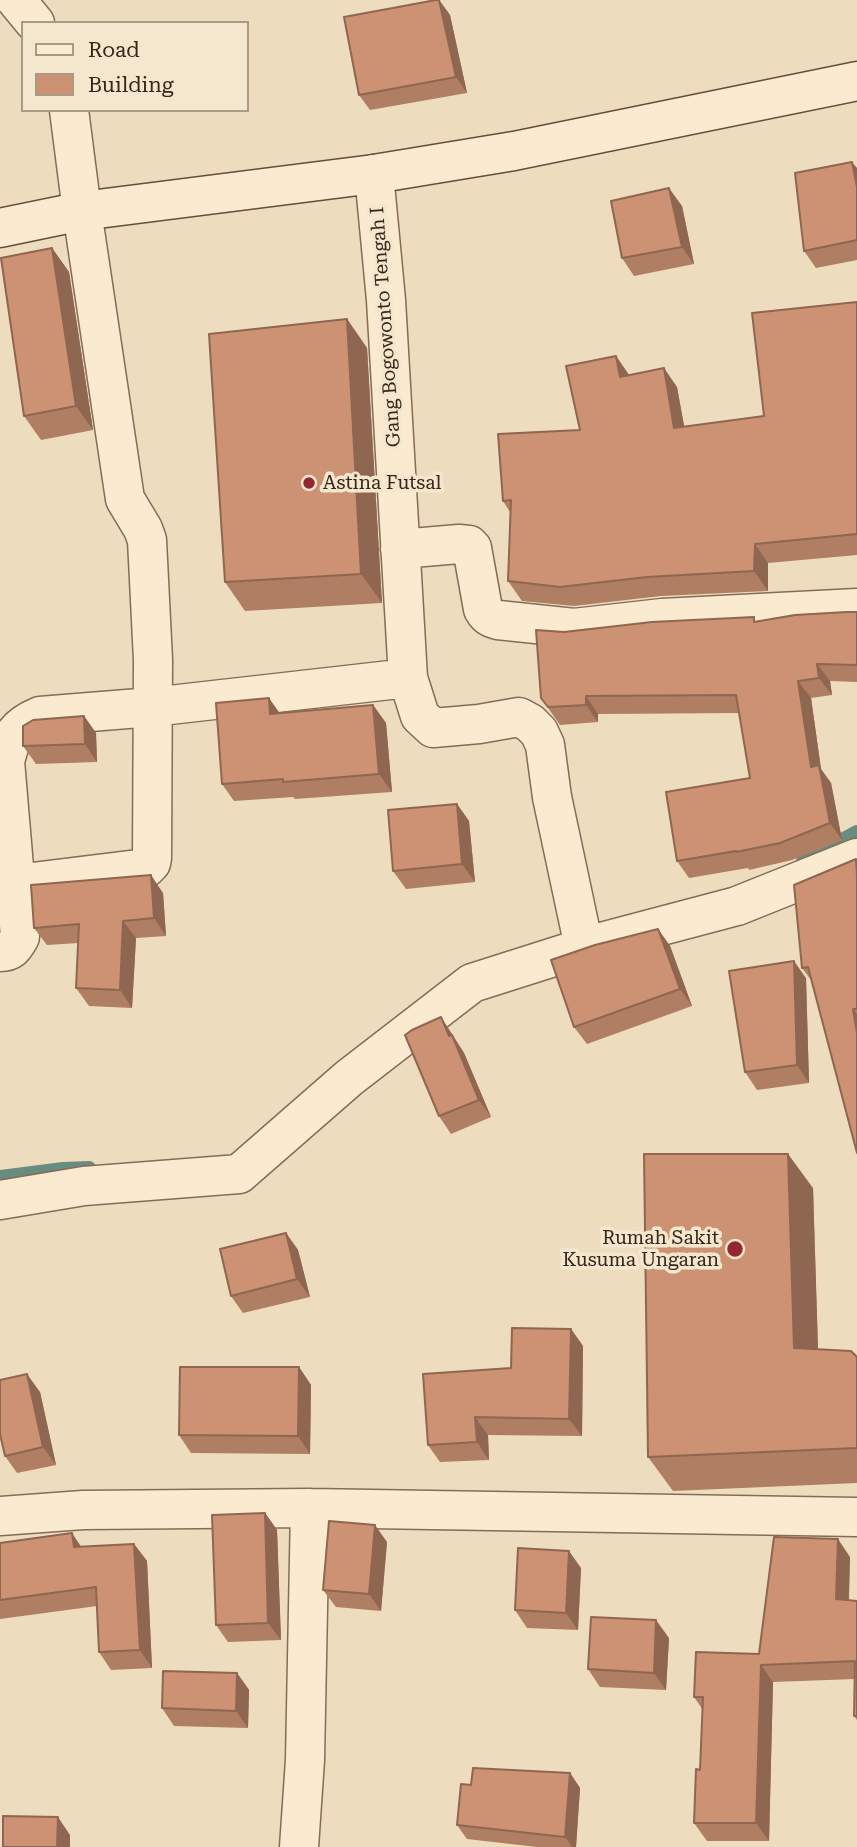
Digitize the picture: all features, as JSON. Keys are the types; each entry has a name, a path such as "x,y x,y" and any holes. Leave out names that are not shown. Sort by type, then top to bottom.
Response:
{"street":[{"path":"16,0 33,21"},
{"path":"0,228 82,211 374,174 514,150 857,81"},
{"path":"16,884 146,868 152,858 153,660 147,540 125,499 69,112"},
{"name":"Gang Bogowonto Tengah I","path":"374,174 386,300 408,678 420,716 433,729 519,718 530,723 539,732 545,746 552,797 581,934"},
{"path":"400,549 469,545 472,548 483,609 492,619 498,620 575,628 662,618 857,608"},
{"path":"0,952 8,952 20,937 5,761 12,738 24,723 40,716 152,707 408,678"},
{"path":"0,1200 84,1186 239,1174 349,1078 472,983 581,934 737,906 857,858"},
{"path":"0,1516 83,1510 310,1508 857,1517"},
{"path":"299,1847 305,1760 310,1508"}],"building":[{"path":"439,0 456,77 359,95 344,17"},
{"path":"852,162 857,187 857,240 804,251 795,173"},
{"path":"669,188 682,247 622,258 611,201"},
{"path":"52,248 76,406 24,416 1,258"},
{"path":"857,302 857,534 755,544 754,571 647,577 560,587 508,581 511,500 503,501 498,434 580,430 566,366 616,356 620,377 664,368 674,428 764,416 752,313"},
{"name":"Astina Futsal","path":"347,319 361,574 225,582 209,334"},
{"path":"857,612 857,665 817,664 819,678 798,681 811,767 819,765 830,823 780,843 677,861 666,792 750,778 736,695 586,696 586,705 548,707 541,698 536,630 564,632 652,622 754,617 754,622 795,615"},
{"path":"269,698 270,714 373,705 379,774 222,784 216,703"},
{"path":"84,716 85,744 23,746 23,726 33,720"},
{"path":"457,804 462,864 393,871 388,810"},
{"path":"856,859 857,1009 853,1009 857,1033 857,1153 808,967 802,968 794,885"},
{"path":"151,875 154,918 123,921 120,990 76,988 79,924 34,928 31,885"},
{"path":"658,929 680,989 574,1027 551,960 595,945"},
{"path":"794,961 797,1065 745,1072 729,971"},
{"path":"441,1017 449,1036 452,1035 479,1100 439,1116 405,1035"},
{"name":"Rumah Sakit Kusuma Ungaran","path":"644,1154 788,1154 794,1348 851,1351 857,1357 857,1448 648,1457"},
{"path":"286,1233 297,1279 231,1296 220,1249"},
{"path":"512,1328 571,1329 569,1419 475,1417 477,1442 428,1445 423,1374 511,1368"},
{"path":"180,1367 299,1367 298,1436 179,1435"},
{"path":"27,1374 43,1447 5,1456 0,1434 0,1380"},
{"path":"265,1513 268,1623 216,1625 212,1515"},
{"path":"329,1521 375,1525 369,1594 323,1590"},
{"path":"72,1533 74,1547 134,1544 140,1650 99,1652 96,1587 0,1600 0,1543"},
{"path":"774,1537 838,1539 836,1599 857,1601 857,1716 854,1716 855,1661 761,1665 756,1823 694,1823 696,1769 700,1770 703,1697 694,1697 696,1652 759,1654"},
{"path":"518,1548 569,1551 566,1613 515,1610"},
{"path":"591,1617 656,1620 654,1673 588,1669"},
{"path":"163,1671 237,1673 236,1711 162,1708"},
{"path":"473,1768 570,1773 565,1837 457,1825 461,1784 471,1785"},
{"path":"3,1816 58,1817 57,1847 3,1847"}],"waterway":[{"path":"803,861 857,832"},
{"path":"0,1177 89,1168"}],"place":[{"name":"Astina Futsal","path":"309,483"},
{"name":"Rumah Sakit Kusuma Ungaran","path":"735,1249"}]}
